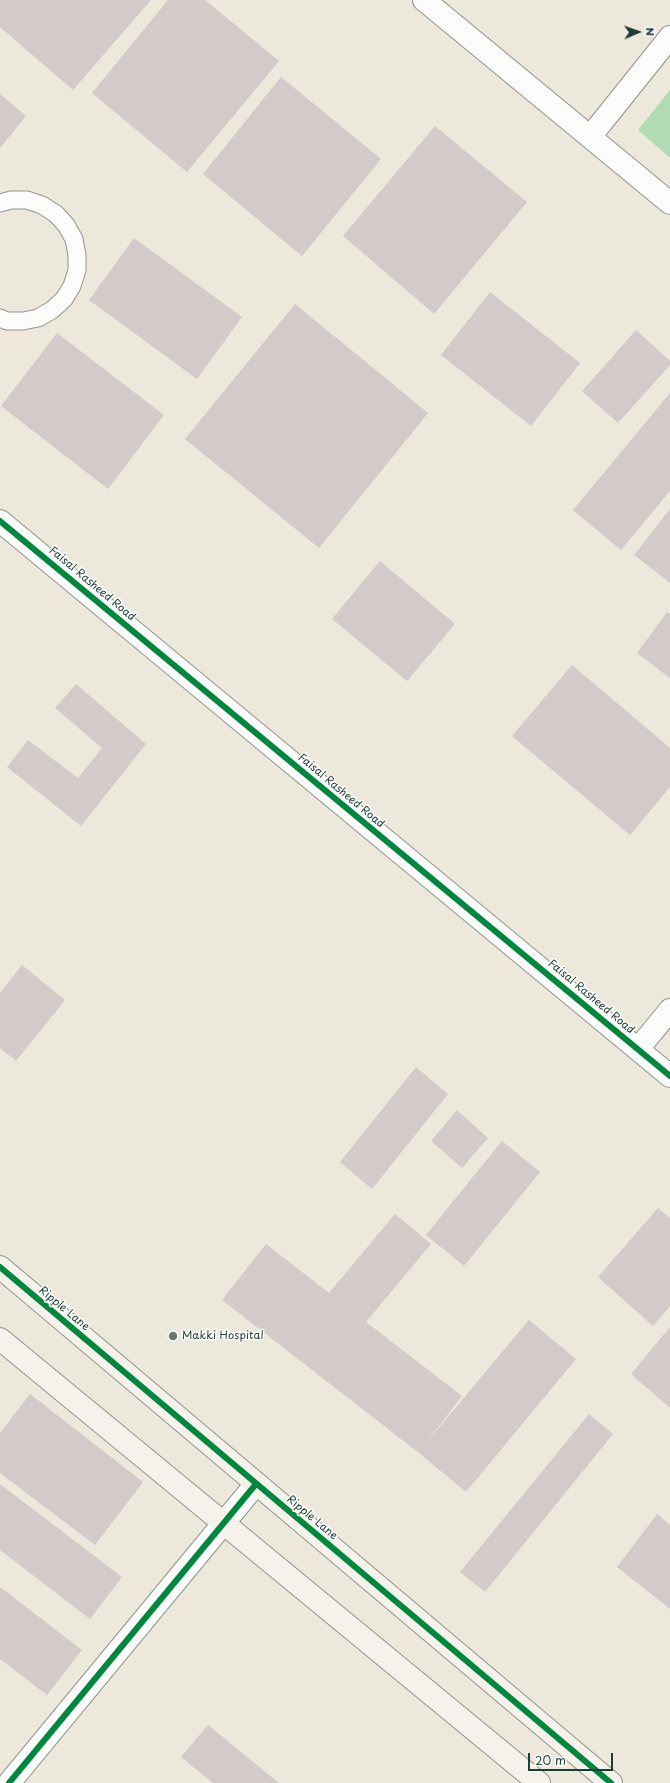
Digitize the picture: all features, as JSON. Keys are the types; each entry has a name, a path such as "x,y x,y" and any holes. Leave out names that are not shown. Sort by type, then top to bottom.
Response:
{"street":[{"path":"424,0 670,203"},
{"path":"590,137 670,37"},
{"name":"Faisal Rasheed Road","path":"0,521 670,1076"},
{"path":"638,1049 670,1010"},
{"name":"Ripple Lane","path":"0,1268 611,1783"},
{"path":"0,1339 539,1783"},
{"path":"9,1783 256,1484"}],"lane":[{"path":"0,203 11,200 27,200 42,205 56,214 66,225 74,239 77,255 77,270 72,286 64,299 52,310 38,318 23,321 0,318"}],"green space":[{"path":"670,90 670,158 638,130"}],"building":[{"path":"0,0 151,0 73,90 0,27"},
{"path":"168,0 205,0 279,61 187,172 92,93"},
{"path":"281,77 381,159 302,256 203,174"},
{"path":"0,94 26,116 0,148"},
{"path":"435,126 527,202 434,314 343,236"},
{"path":"134,238 242,317 197,379 89,300"},
{"path":"490,292 580,363 531,426 441,355"},
{"path":"295,304 428,413 319,548 185,439"},
{"path":"636,330 670,361 670,365 618,423 582,391"},
{"path":"57,333 164,415 108,489 1,406"},
{"path":"670,393 670,491 621,550 573,510"},
{"path":"670,509 670,583 634,555"},
{"path":"380,561 455,624 407,681 332,619"},
{"path":"667,612 670,614 670,678 637,653"},
{"path":"572,665 670,748 670,787 630,835 512,736"},
{"path":"76,684 146,744 81,826 7,767 28,740 78,778 102,748 55,708"},
{"path":"22,965 65,1000 16,1061 0,1048 0,993"},
{"path":"416,1067 448,1094 372,1189 340,1162"},
{"path":"457,1110 488,1138 462,1168 431,1141"},
{"path":"502,1141 540,1172 464,1266 426,1235"},
{"path":"658,1208 670,1218 670,1306 653,1326 598,1277"},
{"path":"395,1214 431,1244 366,1322 462,1396 426,1443 529,1320 576,1359 466,1492 419,1453 222,1300 266,1244 329,1293"},
{"path":"670,1327 670,1408 631,1374"},
{"path":"30,1394 143,1482 95,1545 0,1473 0,1433"},
{"path":"589,1414 613,1434 485,1592 460,1572"},
{"path":"0,1484 122,1577 90,1619 0,1550"},
{"path":"657,1514 670,1525 670,1609 617,1567"},
{"path":"0,1587 82,1650 47,1695 0,1659"},
{"path":"208,1725 279,1783 213,1783 181,1757"}],"cycle path":[{"path":"0,521 670,1076"},
{"path":"0,1267 611,1783"},
{"path":"9,1783 256,1484"}],"place":[{"name":"Makki Hospital","path":"173,1336"}]}
